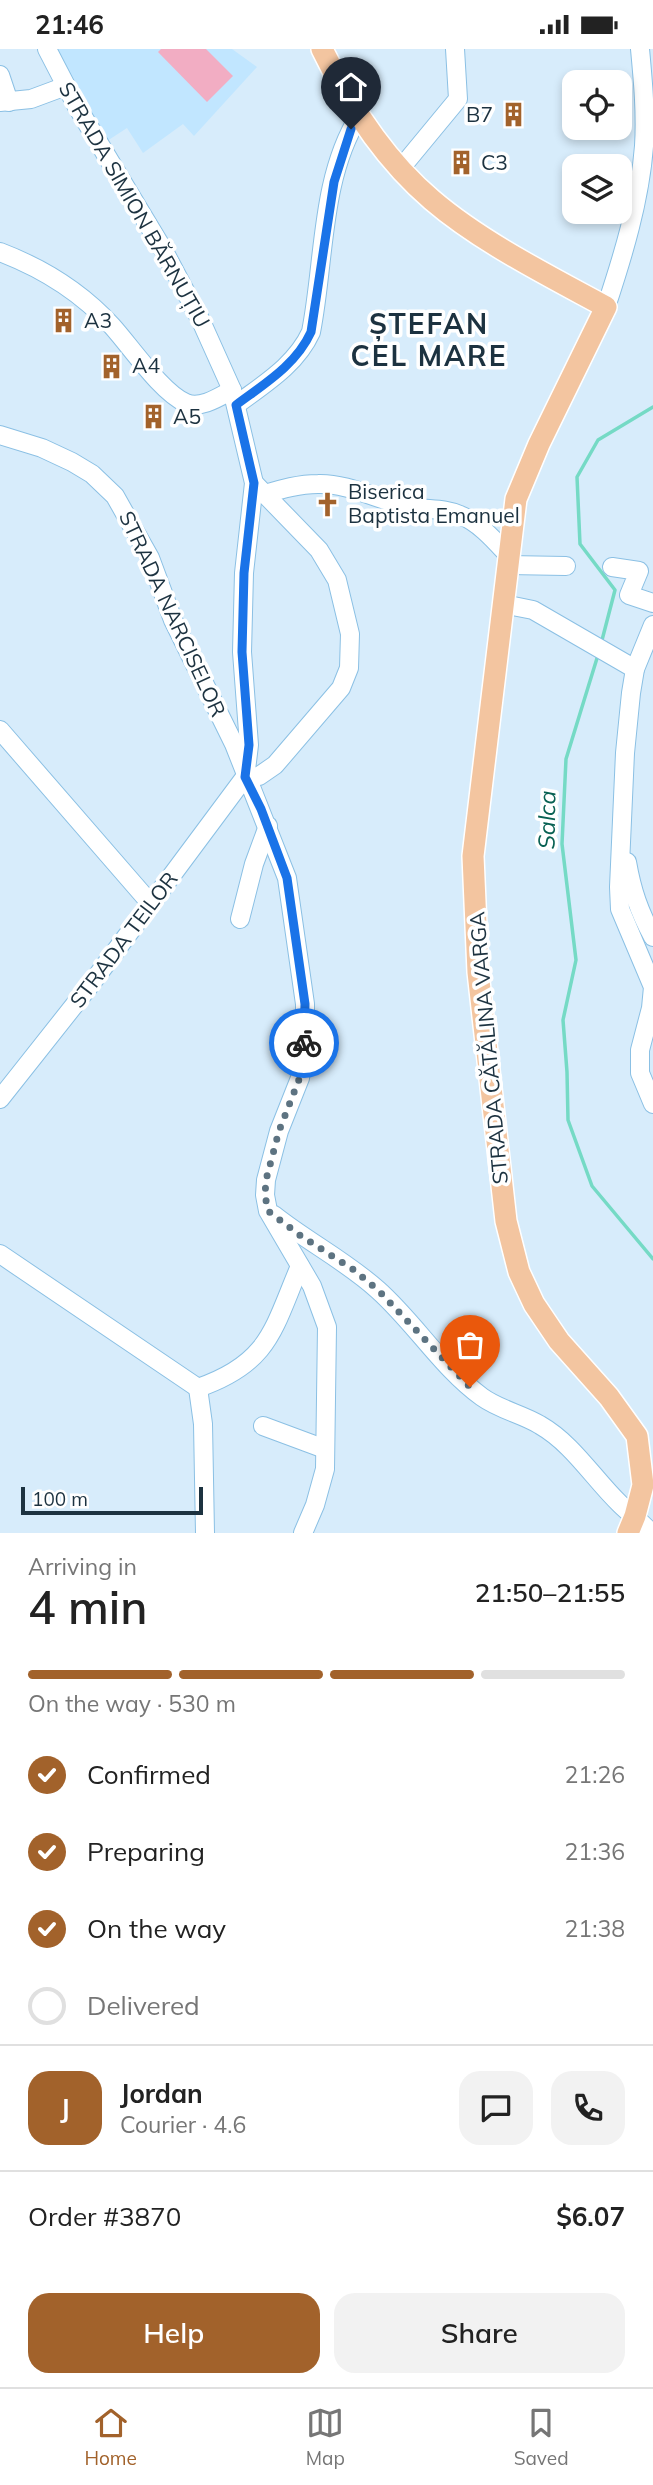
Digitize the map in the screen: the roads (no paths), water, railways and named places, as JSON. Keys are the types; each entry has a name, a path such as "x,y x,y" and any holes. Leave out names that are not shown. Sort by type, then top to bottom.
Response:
{"main road":[{"path":"322,49 359,115 401,168 433,202 463,223 606,307"},
{"name":"STRADA CĂTĂLINA VARGA","path":"606,307 539,444 516,499 473,856 478,972 506,1221 519,1272 534,1304 559,1341 609,1397 637,1436 643,1485 631,1525"}],"street":[{"name":"STRADA SIMION BĂRNUȚIU","path":"47,49 66,86 164,251 201,321 234,398 260,489"},
{"path":"401,168 458,99 455,49"},
{"path":"606,307 645,189 640,49"},
{"path":"0,75 4,102 31,99 66,86"},
{"path":"0,252 48,274 84,300 110,323 165,388 177,398 197,405 234,398 293,361 311,332 334,182 343,148 359,115"},
{"name":"STRADA NARCISELOR","path":"0,435 72,461 92,474 115,496 150,558 173,620 234,744 287,878 305,1004 304,1042 300,1077 279,1131 266,1180 268,1211"},
{"path":"260,489 320,483 410,507 443,510 461,515 480,526 509,561 566,566"},
{"path":"260,489 319,550 337,580 350,635 349,668 341,688 275,765 259,776 245,777 249,745 242,652 244,573 260,489"},
{"path":"612,567 639,571 629,596 653,603"},
{"path":"503,604 533,610 635,669"},
{"path":"652,631 635,669 625,753 623,835 618,887 620,909 653,987 651,1009 640,1050 640,1073 653,1104"},
{"path":"0,730 152,904"},
{"name":"STRADA TEILOR","path":"0,1099 152,904 245,777"},
{"path":"240,919 254,864 268,826"},
{"path":"623,835 632,890 641,916 653,937"},
{"path":"268,1211 354,1270 379,1291 458,1376 483,1398 540,1425 566,1445 620,1504 631,1525 651,1533"},
{"path":"268,1211 312,1286 327,1327 325,1469 303,1533"},
{"path":"0,1254 198,1388 204,1437 205,1533"},
{"path":"198,1388 223,1379 240,1369 265,1345 277,1326 300,1266"},
{"path":"263,1426 325,1449"}],"waterway":[{"name":"Salca","path":"601,644 615,590 580,544 577,477 598,440 653,407"},
{"name":"Salca","path":"598,655 566,759 562,844 576,960 563,1020 568,1120 592,1186 653,1259"}],"place":[{"name":"B7","path":"513,115"},
{"name":"C3","path":"461,163"},
{"name":"A3","path":"64,321"},
{"name":"A4","path":"112,366"},
{"name":"A5","path":"153,417"},
{"name":"Biserica Baptista Emanuel","path":"328,504"}],"district":[{"name":"ȘTEFAN CEL MARE","path":"429,340"}]}
